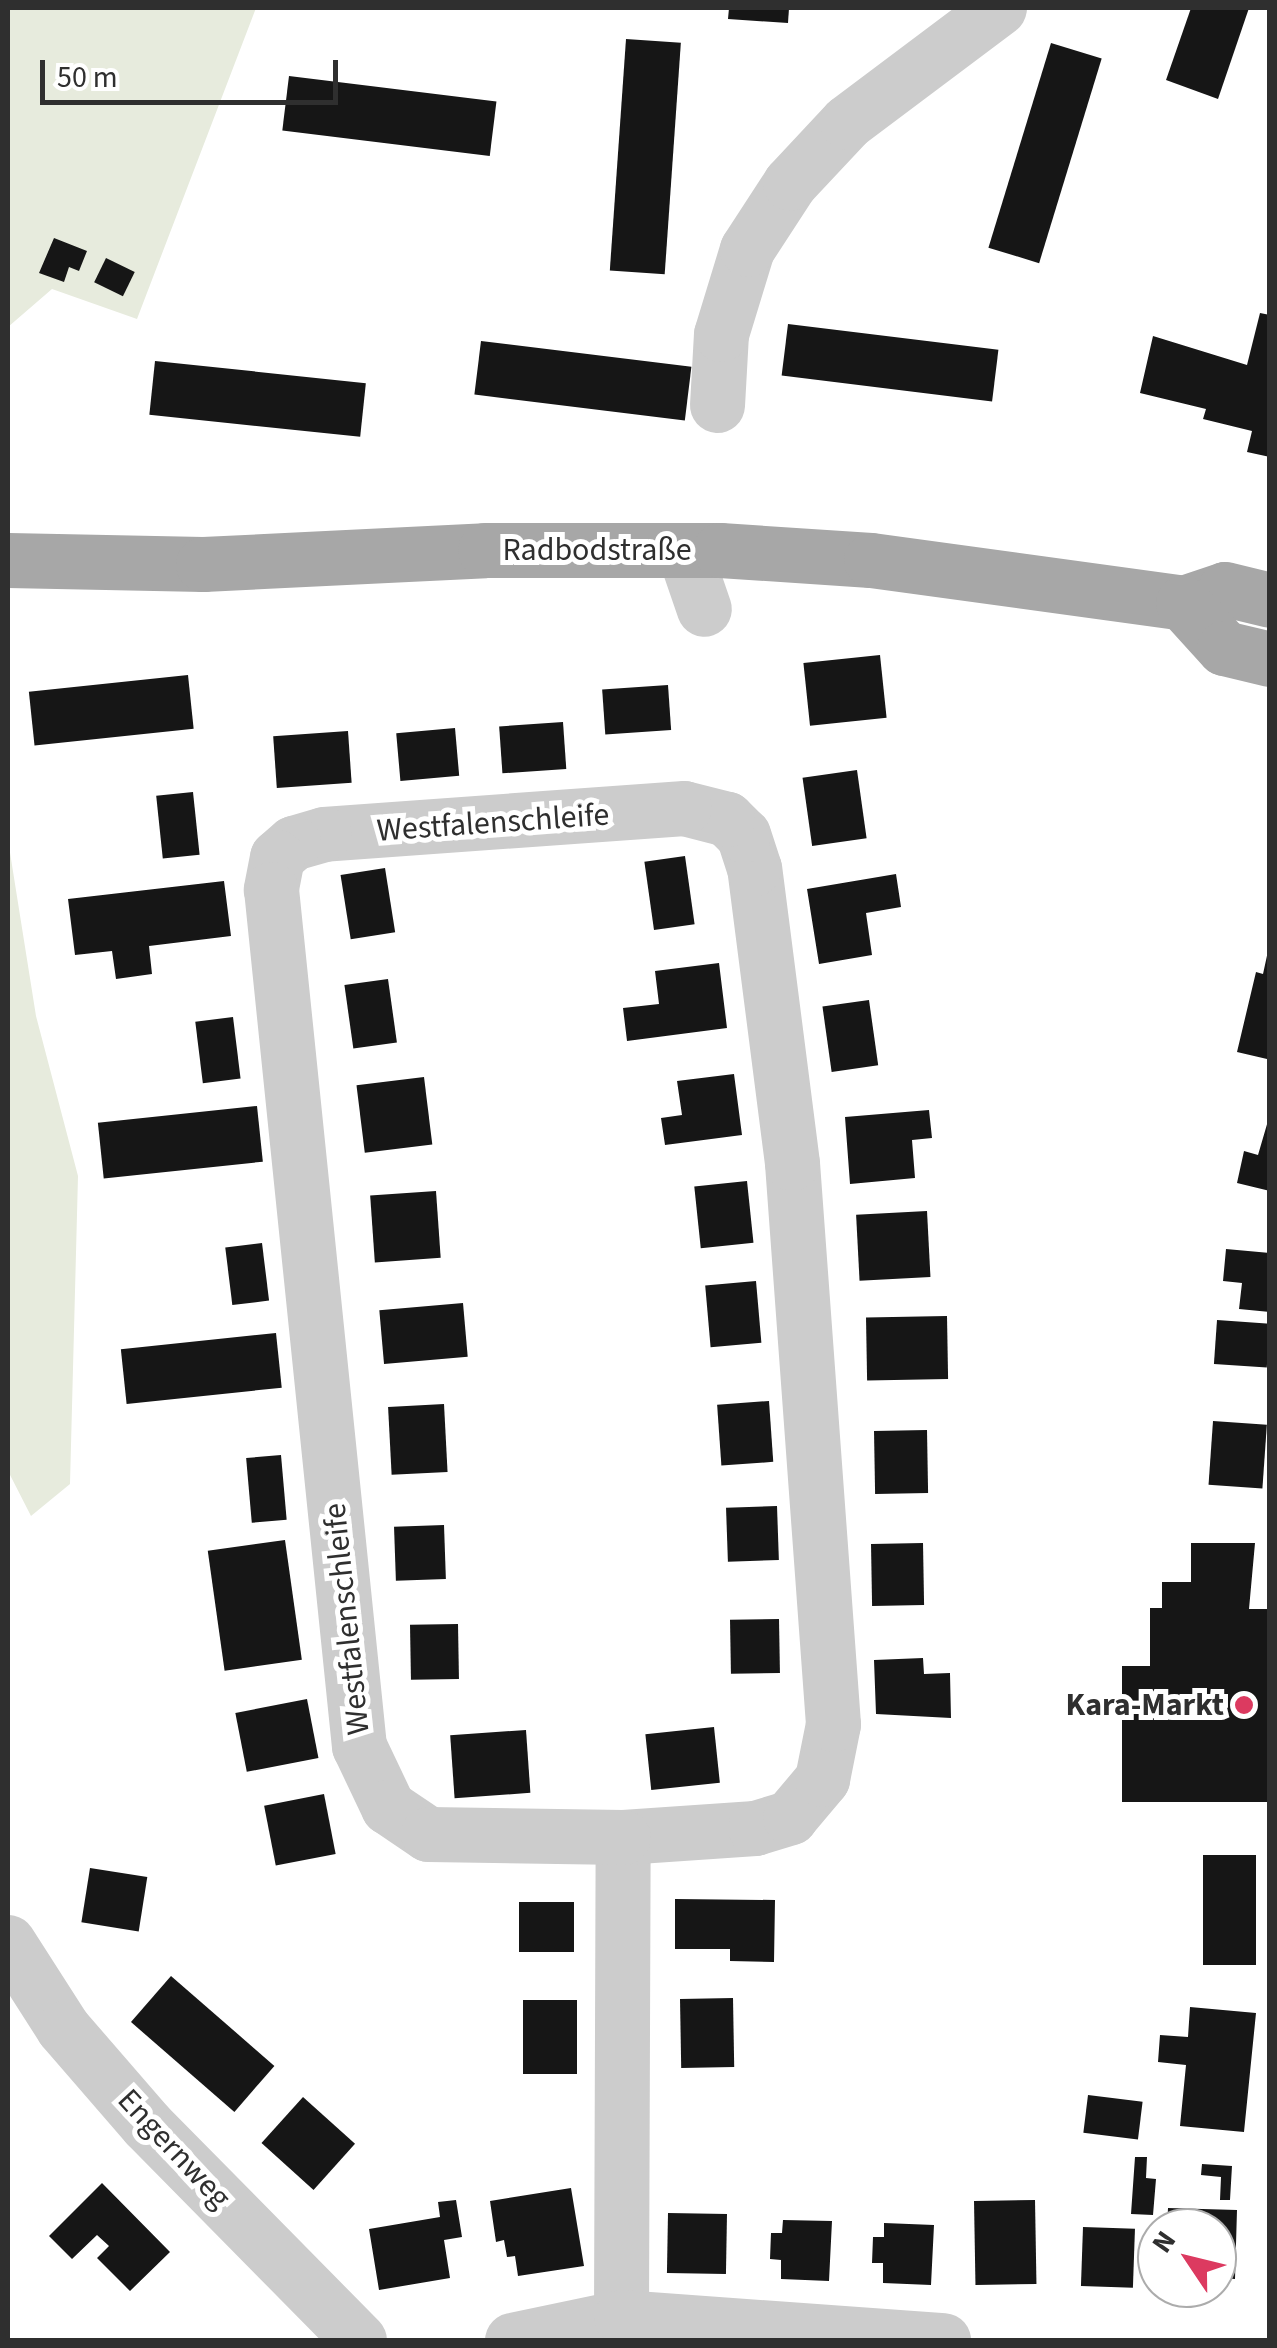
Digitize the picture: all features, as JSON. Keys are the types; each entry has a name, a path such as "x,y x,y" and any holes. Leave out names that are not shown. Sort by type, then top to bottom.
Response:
{"main road":[{"name":"Radbodstraße","path":"8,560 202,564 486,550 684,551 872,560 1183,603 1225,589 1270,600"},
{"path":"1183,603 1224,648 1270,659"}],"street":[{"path":"717,405 721,334 747,249 790,183 847,122 998,8"},
{"path":"684,551 704,609"},
{"name":"Westfalenschleife","path":"684,808 727,818 743,835 754,868 792,1163 817,1443 830,1743 822,1779 790,1817 755,1828 623,1837 428,1834 388,1808 359,1746 271,890 277,857 292,843 324,834 684,808"},
{"path":"621,2317 623,1837"},
{"name":"Engernweg","path":"8,1942 64,2028 147,2125 359,2340"},
{"path":"512,2340 621,2317 794,2337 943,2340"}],"shaded area":[{"path":"8,8 256,8 137,319 52,289 8,327"},
{"path":"8,840 36,1016 78,1176 70,1484 31,1516 8,1471"}],"building":[{"path":"729,8 789,8 788,23 728,19"},
{"path":"1191,8 1249,8 1218,99 1166,80"},
{"path":"626,39 681,43 665,274 610,270"},
{"path":"1051,43 1102,58 1039,263 988,248"},
{"path":"289,76 496,101 490,156 282,131"},
{"path":"54,238 87,251 79,271 69,267 64,282 39,273"},
{"path":"106,258 135,272 123,296 94,282"},
{"path":"1260,313 1270,315 1270,457 1247,452 1252,431 1203,419 1206,409 1140,393 1153,336 1247,365"},
{"path":"788,324 998,350 992,401 782,376"},
{"path":"481,341 691,367 685,420 474,395"},
{"path":"155,361 366,383 360,437 149,415"},
{"path":"880,655 887,718 810,726 803,663"},
{"path":"188,675 194,729 35,745 29,692"},
{"path":"668,685 671,730 605,734 602,690"},
{"path":"563,722 566,769 502,773 499,726"},
{"path":"455,728 459,776 400,781 396,733"},
{"path":"348,731 352,783 277,788 273,736"},
{"path":"857,770 867,838 812,846 803,778"},
{"path":"193,792 200,855 163,859 156,796"},
{"path":"685,856 695,924 654,930 644,862"},
{"path":"385,868 395,932 351,939 341,875"},
{"path":"896,874 901,907 866,913 872,955 819,964 807,889"},
{"path":"224,881 231,936 149,946 152,974 116,979 112,951 75,955 68,899"},
{"path":"1268,951 1267,1059 1237,1052 1256,972 1263,974"},
{"path":"719,963 727,1028 627,1041 623,1008 659,1004 655,971"},
{"path":"388,979 397,1042 353,1049 344,985"},
{"path":"869,1000 878,1065 832,1072 822,1007"},
{"path":"233,1017 241,1079 203,1083 195,1022"},
{"path":"734,1074 742,1135 665,1145 661,1118 682,1115 677,1081"},
{"path":"424,1077 432,1144 365,1153 357,1085"},
{"path":"257,1106 263,1162 104,1178 98,1123"},
{"path":"929,1110 932,1138 912,1140 915,1178 850,1184 845,1117"},
{"path":"1270,1114 1270,1191 1237,1183 1244,1151 1258,1155"},
{"path":"747,1181 753,1243 701,1248 694,1187"},
{"path":"436,1191 441,1258 375,1262 370,1196"},
{"path":"927,1211 930,1277 860,1281 856,1215"},
{"path":"262,1243 269,1301 232,1305 225,1248"},
{"path":"1226,1249 1270,1253 1270,1312 1239,1309 1242,1283 1223,1281"},
{"path":"756,1281 761,1343 711,1347 705,1285"},
{"path":"463,1303 468,1357 384,1364 379,1310"},
{"path":"947,1316 948,1379 867,1380 866,1317"},
{"path":"1217,1320 1270,1324 1267,1368 1214,1364"},
{"path":"276,1333 282,1388 127,1404 121,1349"},
{"path":"769,1401 773,1462 721,1465 717,1405"},
{"path":"444,1404 448,1472 392,1475 388,1407"},
{"path":"1213,1421 1267,1425 1262,1489 1209,1485"},
{"path":"927,1430 928,1493 875,1494 874,1431"},
{"path":"281,1455 287,1520 252,1523 246,1458"},
{"path":"777,1506 779,1560 728,1562 726,1508"},
{"path":"444,1525 446,1579 396,1581 394,1527"},
{"path":"285,1540 302,1660 225,1671 208,1551"},
{"path":"923,1543 924,1605 872,1606 871,1544"},
{"path":"1191,1543 1255,1543 1249,1609 1270,1609 1269,1802 1122,1802 1122,1666 1150,1666 1150,1608 1162,1608 1162,1582 1191,1582"},
{"path":"779,1619 780,1673 731,1674 730,1620"},
{"path":"458,1624 459,1679 411,1680 410,1625"},
{"path":"923,1658 924,1674 950,1673 951,1718 876,1714 874,1660"},
{"path":"307,1699 318,1758 247,1772 235,1713"},
{"path":"714,1727 720,1783 651,1790 645,1734"},
{"path":"526,1730 530,1793 455,1798 450,1735"},
{"path":"324,1794 336,1854 276,1866 264,1806"},
{"path":"1203,1855 1256,1855 1256,1965 1203,1965"},
{"path":"90,1868 147,1877 139,1931 81,1922"},
{"path":"675,1899 775,1900 774,1962 730,1961 730,1949 675,1949"},
{"path":"519,1902 574,1902 574,1952 519,1952"},
{"path":"171,1976 274,2066 234,2112 131,2022"},
{"path":"733,1998 734,2067 681,2068 680,1999"},
{"path":"523,2000 577,2000 577,2074 523,2074"},
{"path":"1190,2007 1256,2013 1244,2132 1180,2126 1186,2065 1158,2062 1160,2035 1188,2037"},
{"path":"1088,2095 1143,2102 1138,2139 1083,2133"},
{"path":"303,2097 355,2144 314,2190 262,2143"},
{"path":"1135,2157 1147,2157 1146,2178 1156,2179 1154,2208 1137,2208 1137,2214 1131,2214"},
{"path":"1202,2164 1232,2166 1230,2200 1220,2200 1221,2177 1201,2175"},
{"path":"102,2183 170,2252 130,2291 97,2258 109,2246 97,2235 72,2259 49,2236"},
{"path":"571,2188 584,2266 518,2276 515,2256 507,2257 504,2240 496,2242 490,2201"},
{"path":"456,2200 462,2237 444,2240 450,2278 379,2290 369,2229 440,2217 438,2202"},
{"path":"1035,2200 1036,2284 975,2285 974,2201"},
{"path":"668,2213 727,2214 726,2274 667,2273"},
{"path":"783,2220 832,2221 829,2281 781,2279 781,2260 770,2259 771,2233 782,2233"},
{"path":"884,2223 934,2225 931,2285 883,2283 883,2263 872,2263 873,2237 884,2237"},
{"path":"1083,2227 1135,2229 1133,2288 1081,2286"}],"place":[{"name":"Kara-Markt","path":"1244,1705"}]}
